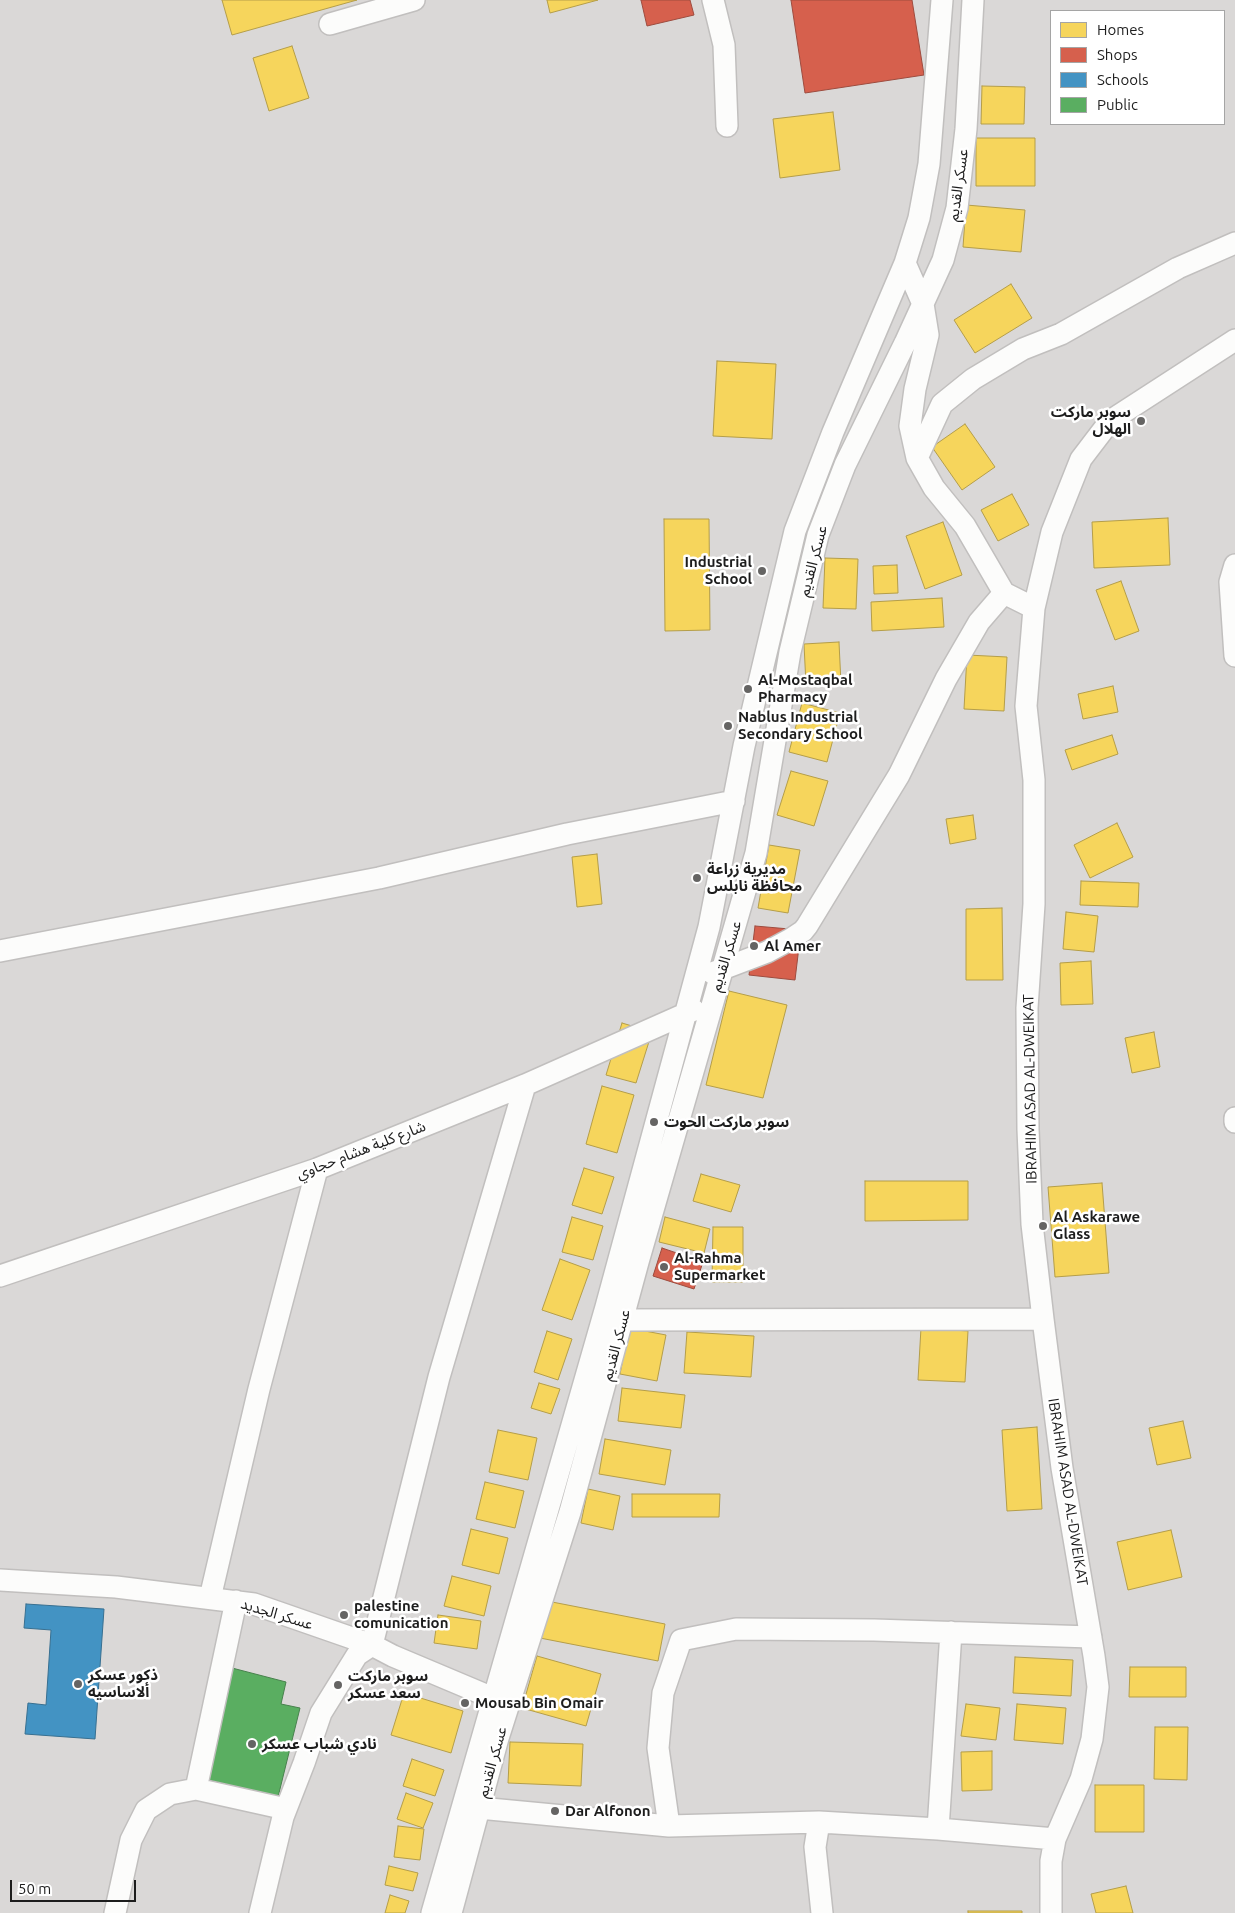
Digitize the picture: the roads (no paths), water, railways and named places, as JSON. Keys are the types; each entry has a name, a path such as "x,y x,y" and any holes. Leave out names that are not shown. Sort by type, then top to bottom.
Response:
{"street":[{"path":"330,24 414,0"},
{"path":"713,0 724,45 727,126"},
{"name":"عسكر القديم","path":"432,1913 501,1702 570,1512 614,1314 686,1014 709,927 746,737 796,532 833,432 905,263 920,218 929,164 942,0"},
{"name":"عسكر القديم","path":"614,1314 712,1002 756,853 790,652 818,535 845,465 944,260 957,208 966,129 973,0"},
{"path":"917,458 942,404 973,380 1023,349 1062,334 1178,268 1235,243"},
{"path":"905,263 923,304 928,335 915,389 910,426 917,458 934,488 965,526 1004,593 1034,608"},
{"name":"IBRAHIM ASAD AL-DWEIKAT","path":"1051,1913 1051,1861 1056,1839 1081,1779 1092,1739 1098,1687 1062,1468 1032,1224 1028,1119 1027,1008 1034,904 1034,780 1026,706 1034,608 1052,532 1081,459 1110,421 1235,340"},
{"path":"1235,565 1230,582 1235,656"},
{"path":"695,978 721,971 767,952 803,931 899,775 946,679 979,622 1004,593"},
{"path":"0,951 379,878 567,834 734,801"},
{"name":"شارع كلية هشام حجاوي","path":"0,1276 317,1169 525,1085 712,1002"},
{"path":"260,1913 262,1897 286,1809 321,1713 357,1655 372,1645 439,1377 525,1085"},
{"path":"210,1598 259,1389 317,1169"},
{"path":"614,1314 1043,1319"},
{"name":"عسكر الجديد","path":"0,1580 116,1587 254,1604 372,1645 393,1656 501,1702"},
{"path":"196,1789 236,1601"},
{"path":"669,1826 658,1748 663,1693 680,1640 736,1629 951,1632 1091,1637"},
{"path":"938,1829 951,1632"},
{"name":"عسكر القديم","path":"450,1913 479,1808 501,1702"},
{"path":"115,1913 131,1840 146,1810 170,1794 196,1789 286,1809"},
{"path":"479,1808 669,1826 819,1822 938,1829 1056,1839"},
{"path":"819,1822 815,1847 822,1913"}],"place":[{"name":"سوبر ماركت الهلال","path":"1141,421"},
{"name":"Industrial School","path":"762,571"},
{"name":"Al-Mostaqbal Pharmacy","path":"748,689"},
{"name":"Nablus Industrial Secondary School","path":"728,726"},
{"name":"مديرية زراعة محافظة نابلس","path":"697,878"},
{"name":"Al Amer","path":"754,946"},
{"name":"سوبر ماركت الحوت","path":"654,1122"},
{"name":"Al Askarawe Glass","path":"1043,1226"},
{"name":"Al-Rahma Supermarket","path":"664,1267"},
{"name":"palestine comunication","path":"344,1615"},
{"name":"ذكور عسكر ألاساسيه","path":"78,1684"},
{"name":"سوبر ماركت سعد عسكر","path":"338,1685"},
{"name":"Mousab Bin Omair","path":"465,1703"},
{"name":"نادي شباب عسكر","path":"252,1744"},
{"name":"Dar Alfonon","path":"555,1811"}]}
